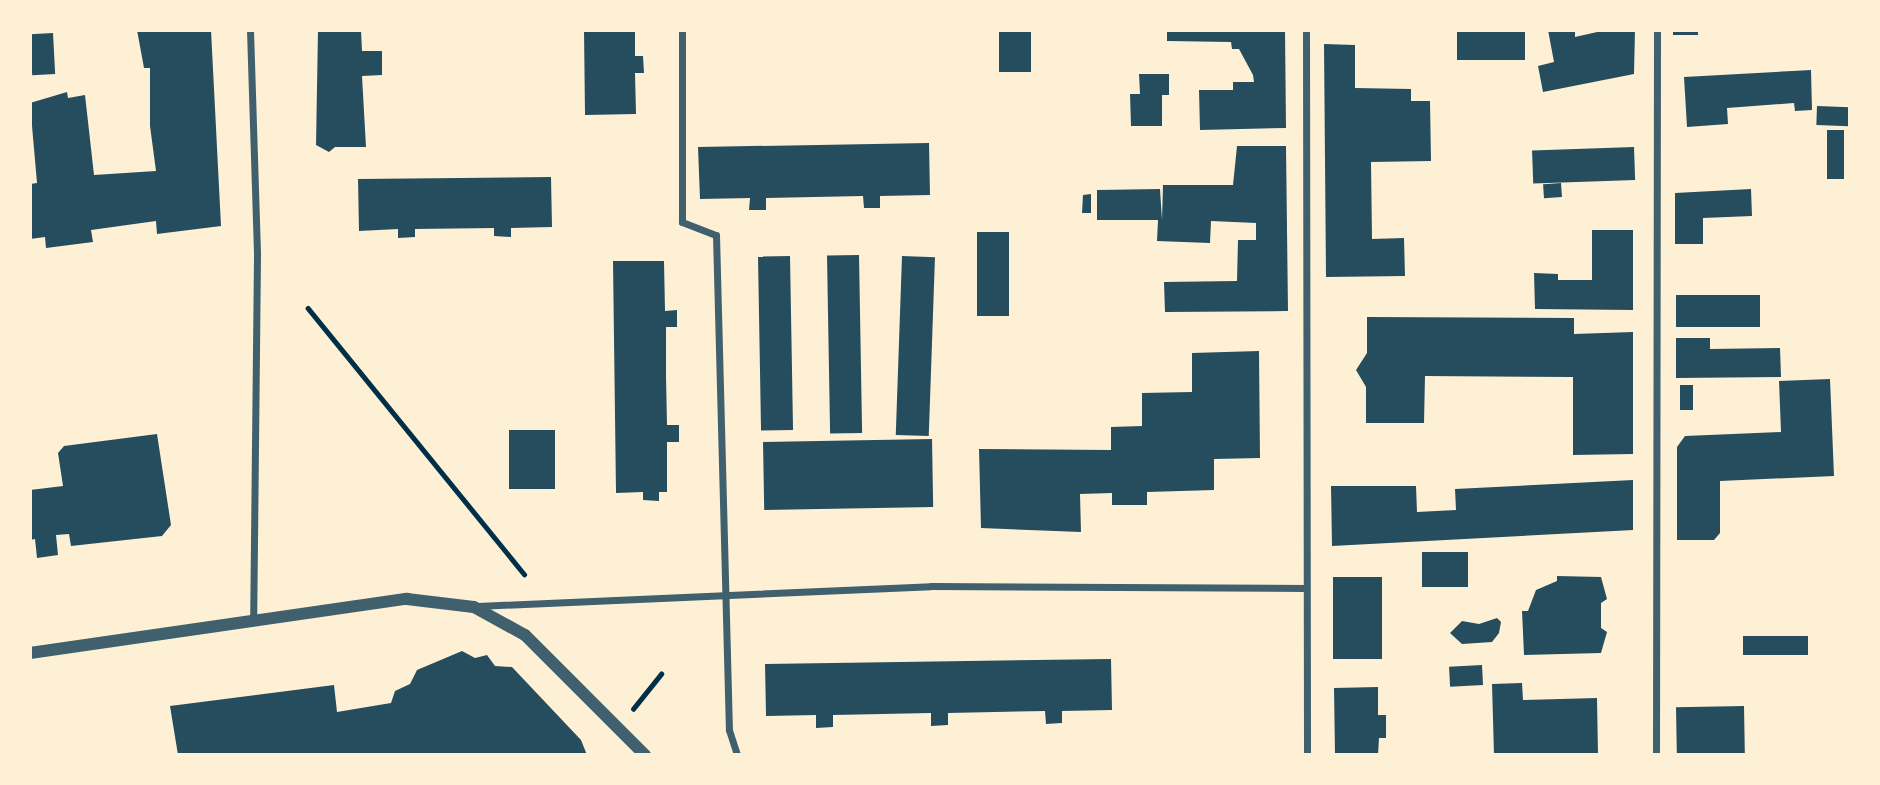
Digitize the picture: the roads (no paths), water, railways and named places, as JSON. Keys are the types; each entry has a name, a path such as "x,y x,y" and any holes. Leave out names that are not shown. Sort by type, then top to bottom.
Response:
{"street":[{"path":"250,30 257,255 253,618"},
{"path":"682,30 682,222 716,234 729,730 737,755"},
{"path":"1306,30 1307,755"},
{"path":"1656,755 1657,30"},
{"path":"30,653 253,618 407,599 474,607 544,600 724,597 931,586 1305,588"},
{"path":"474,607 525,635 645,755"}]}
